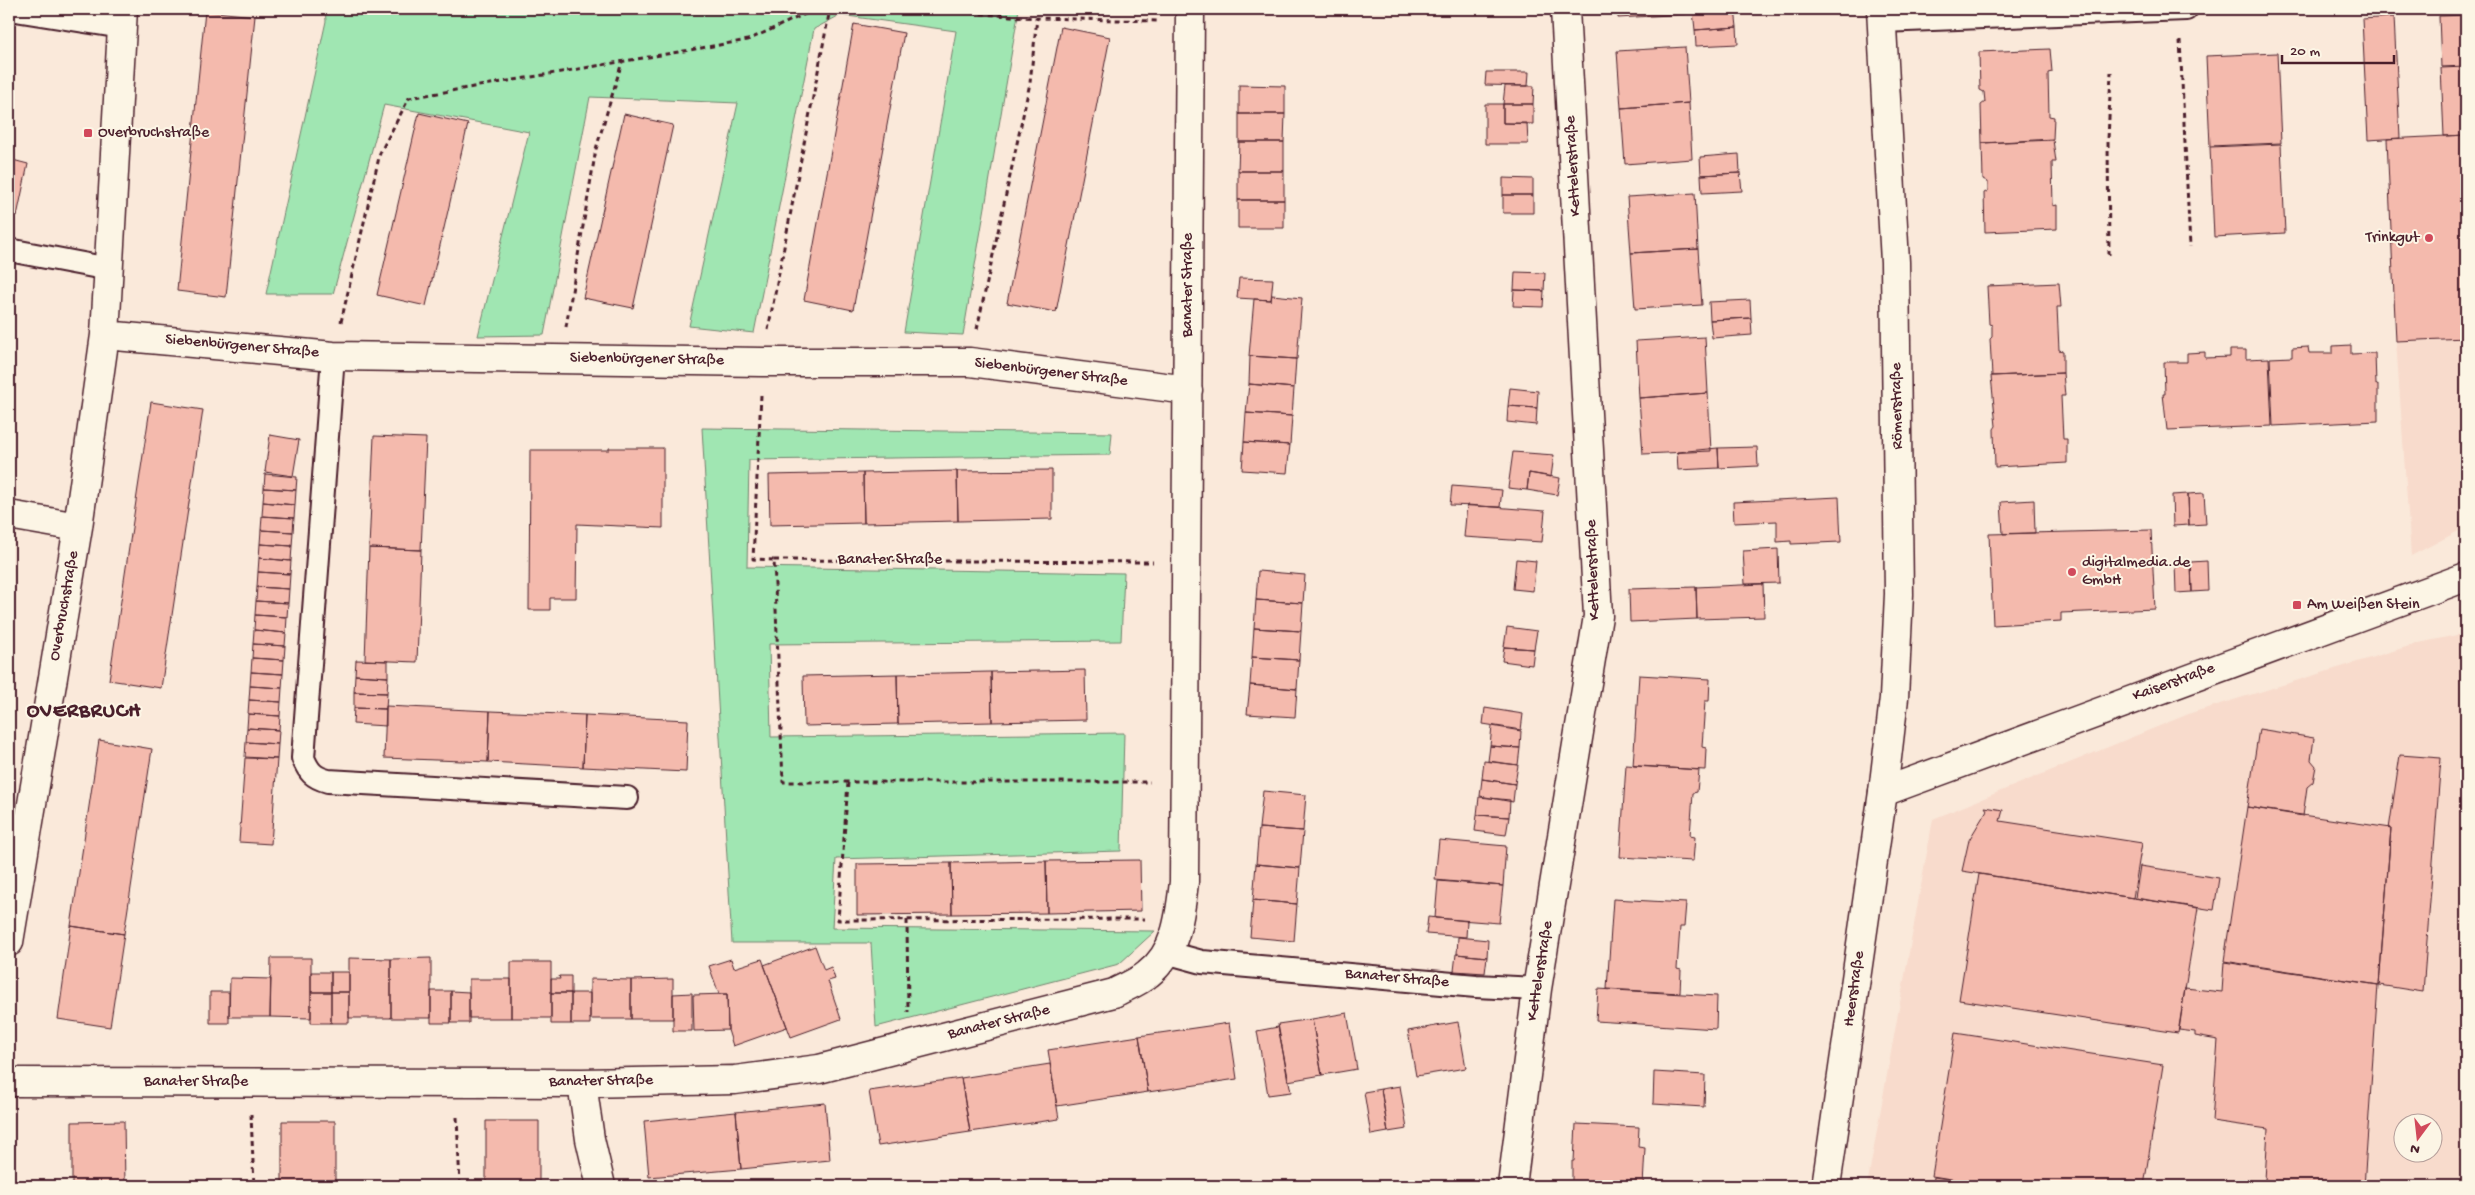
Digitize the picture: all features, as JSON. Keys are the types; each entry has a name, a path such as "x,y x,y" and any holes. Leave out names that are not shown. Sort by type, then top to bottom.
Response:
{"street":[{"name":"Kettelerstraße","path":"1512,1186 1537,989 1598,616 1565,9"},
{"name":"Banater Straße","path":"9,1082 582,1083 735,1080 819,1070 1114,993 1148,975 1169,953 1180,919 1184,882 1190,15"},
{"name":"Römerstraße","path":"1881,15 1895,262 1899,482 1899,594 1894,698 1883,792"},
{"name":"Overbruchstraße","path":"9,942 78,527 105,335 122,18"},
{"name":"Siebenbürgener Straße","path":"105,335 332,356 762,362 970,362 1188,390"},
{"path":"9,515 78,527"},
{"name":"Kaiserstraße","path":"1883,792 2466,577"},
{"name":"Heerstraße","path":"1826,1186 1883,792"},
{"path":"582,1083 590,1139 601,1186"}],"lane":[{"name":"Overbruchstraße","path":"9,9 122,18"},
{"name":"Römerstraße","path":"1881,15 2186,9"},
{"path":"9,250 108,268"},
{"path":"332,356 302,758 308,771 316,778 328,782 627,798"},
{"name":"Banater Straße","path":"1169,953 1202,962 1476,986 1537,989"}],"path":[{"path":"332,356 380,152 409,98 748,40 816,9"},
{"path":"762,362 830,9"},
{"path":"918,9 1037,18 1190,15"},
{"path":"2178,9 2190,247"},
{"path":"970,362 1030,83 1037,18"},
{"path":"563,358 569,305 596,148 622,62"},
{"path":"2109,255 2108,140 2110,72"},
{"name":"Banater Straße","path":"762,362 753,559 1186,562"},
{"path":"774,560 783,782 1184,782"},
{"path":"848,782 838,920 1180,919"},
{"path":"907,920 908,1046"},
{"path":"250,1082 254,1186"},
{"path":"456,1083 460,1186"}],"shaded area":[{"path":"2440,9 2466,9 2466,527 2411,556 2396,341 2387,139 2444,136"},
{"path":"2466,633 2466,1186 1867,1186 1933,819 2191,713 2419,643"}],"green space":[{"path":"325,9 1019,9 963,335 904,332 956,31 840,15 814,29 754,333 689,326 738,103 590,97 544,335 478,336 529,132 384,105 333,294 266,294 326,21"},
{"path":"702,428 1112,433 1110,455 749,460 747,567 1124,573 1121,641 769,644 771,737 1124,733 1121,851 836,859 832,928 1155,931 1119,964 876,1027 871,943 732,943"}],"building":[{"path":"1072,9 1109,9 1109,11 1085,10"},
{"path":"1618,9 1686,9 1686,14 1618,18"},
{"path":"1735,9 1737,27 1695,30 1693,11"},
{"path":"205,11 255,16 226,297 177,291"},
{"path":"2466,15 2466,66 2441,67 2439,16"},
{"path":"2394,17 2400,138 2368,140 2362,19"},
{"path":"854,24 904,33 853,310 804,300"},
{"path":"1061,27 1110,37 1056,312 1007,303"},
{"path":"1737,27 1738,44 1696,46 1695,30"},
{"path":"1685,47 1689,103 1621,108 1617,51"},
{"path":"2050,49 2052,72 2048,73 2049,116 2054,117 2053,139 1982,143 1981,105 1985,102 1984,92 1980,90 1979,52"},
{"path":"2277,53 2281,143 2210,146 2206,56"},
{"path":"2466,67 2466,135 2444,136 2441,68"},
{"path":"1486,72 1529,72 1528,86 1485,85"},
{"path":"1239,85 1285,86 1285,114 1239,114"},
{"path":"1505,86 1534,86 1533,104 1503,104"},
{"path":"1689,103 1692,159 1625,164 1621,108"},
{"path":"1485,104 1503,104 1503,123 1527,123 1528,144 1485,144"},
{"path":"1503,104 1533,104 1533,124 1503,123"},
{"path":"419,113 468,124 426,306 377,295"},
{"path":"624,114 673,125 633,308 583,298"},
{"path":"1239,114 1285,114 1284,142 1239,142"},
{"name":"Trinkgut","path":"2466,135 2466,338 2396,341 2387,139"},
{"path":"2053,140 2056,162 2052,162 2053,206 2057,205 2057,229 1985,232 1984,193 1988,191 1988,182 1983,179 1982,143"},
{"path":"1239,142 1284,142 1284,171 1238,171"},
{"path":"2281,144 2285,233 2214,237 2210,147"},
{"path":"1739,154 1740,173 1701,175 1700,157"},
{"path":"9,159 28,164 17,216 9,214"},
{"path":"1238,171 1284,171 1284,200 1238,200"},
{"path":"1740,173 1742,191 1702,193 1701,175"},
{"path":"1503,178 1533,179 1533,195 1503,195"},
{"path":"1695,193 1698,249 1631,253 1627,197"},
{"path":"1503,195 1533,195 1533,213 1503,213"},
{"path":"1238,200 1284,200 1284,228 1238,228"},
{"path":"1698,249 1702,305 1635,309 1631,253"},
{"path":"1515,272 1545,273 1544,291 1514,290"},
{"path":"1239,278 1273,279 1271,300 1237,298"},
{"path":"2059,283 2061,307 2057,307 2059,350 2063,351 2063,373 1992,376 1990,339 1992,337 1992,325 1989,324 1987,286"},
{"path":"1514,290 1544,291 1543,307 1513,306"},
{"path":"1272,295 1302,298 1297,359 1249,356 1254,299 1271,300"},
{"path":"1750,300 1751,318 1710,320 1709,302"},
{"path":"1751,318 1752,335 1712,338 1710,320"},
{"path":"1705,337 1708,393 1639,398 1636,341"},
{"path":"2351,345 2351,354 2375,353 2376,385 2378,384 2378,421 2273,426 2270,358 2292,357 2292,348 2308,347 2309,353 2333,353 2333,346"},
{"path":"2230,350 2246,350 2246,359 2269,358 2272,426 2167,430 2163,394 2165,394 2164,362 2187,362 2187,353 2205,352 2205,358 2230,357"},
{"path":"1250,356 1296,359 1294,388 1249,384"},
{"path":"2063,373 2065,396 2061,396 2063,439 2067,439 2067,463 1995,467 1994,429 1996,426 1991,376"},
{"path":"1249,384 1294,388 1292,416 1246,413"},
{"path":"1510,388 1538,391 1537,408 1508,406"},
{"path":"1708,393 1711,451 1643,454 1639,398"},
{"path":"151,402 203,410 161,688 109,680"},
{"path":"1508,406 1537,408 1536,425 1507,422"},
{"path":"1246,413 1292,416 1290,445 1244,442"},
{"path":"270,435 299,440 293,476 265,472"},
{"path":"374,436 426,438 421,550 369,548"},
{"path":"1244,442 1290,445 1287,473 1242,470"},
{"path":"1757,447 1758,466 1719,468 1718,448"},
{"path":"609,448 663,448 663,528 577,524 576,598 550,598 550,610 529,610 530,450 609,450"},
{"path":"1718,448 1719,468 1678,470 1677,452"},
{"path":"1513,452 1554,455 1551,477 1529,473 1527,490 1508,488"},
{"path":"1052,470 1052,519 958,521 957,471"},
{"path":"957,471 958,521 864,523 863,473"},
{"path":"863,473 864,523 770,525 769,475"},
{"path":"1529,473 1560,478 1557,495 1527,490"},
{"path":"265,474 297,477 296,490 264,488"},
{"path":"1452,486 1502,490 1500,507 1450,505"},
{"path":"264,488 296,490 295,505 263,502"},
{"path":"2204,493 2206,524 2189,525 2188,494"},
{"path":"2188,494 2189,525 2173,526 2172,495"},
{"path":"1839,497 1841,542 1791,544 1791,541 1777,542 1777,521 1734,523 1733,502"},
{"path":"2034,500 2035,533 2003,534 2001,502"},
{"path":"263,502 295,505 294,518 262,516"},
{"path":"1467,505 1545,511 1542,542 1464,537"},
{"path":"262,516 294,518 293,532 261,530"},
{"path":"261,530 293,532 292,546 260,544"},
{"name":"digitalmedia.de GmbH","path":"2151,530 2155,609 2061,613 2061,621 1993,625 1989,534"},
{"path":"260,544 292,546 291,561 259,558"},
{"path":"369,548 421,550 417,662 365,660"},
{"path":"1778,549 1779,583 1745,584 1743,551"},
{"path":"259,558 291,561 290,574 258,572"},
{"path":"1516,559 1536,561 1533,591 1513,589"},
{"path":"2207,561 2208,591 2192,592 2191,562"},
{"path":"2175,562 2191,562 2192,592 2176,593"},
{"path":"1258,571 1305,575 1303,603 1256,600"},
{"path":"258,572 290,574 289,589 257,587"},
{"path":"1763,584 1764,617 1697,619 1696,587"},
{"path":"257,587 289,589 288,603 256,601"},
{"path":"1696,587 1697,619 1630,622 1629,589"},
{"path":"1256,600 1303,603 1301,631 1254,628"},
{"path":"256,601 288,603 287,617 255,615"},
{"path":"255,615 287,617 286,633 254,630"},
{"path":"1507,627 1537,631 1534,649 1504,647"},
{"path":"1254,628 1301,631 1299,660 1252,657"},
{"path":"254,630 286,633 285,646 253,644"},
{"path":"253,644 285,646 284,660 252,658"},
{"path":"1504,647 1534,649 1532,665 1502,661"},
{"path":"1252,657 1299,660 1297,689 1250,685"},
{"path":"252,658 284,660 283,674 251,672"},
{"path":"356,660 388,661 388,677 355,675"},
{"path":"1085,670 1086,720 992,722 991,672"},
{"path":"251,672 283,674 282,688 250,686"},
{"path":"991,672 992,722 898,724 897,674"},
{"path":"897,674 898,724 804,726 803,676"},
{"path":"355,675 388,677 387,693 354,692"},
{"path":"1639,675 1710,679 1709,701 1705,701 1702,747 1706,748 1705,770 1633,766"},
{"path":"1250,685 1297,689 1295,717 1247,714"},
{"path":"250,686 282,688 281,702 249,700"},
{"path":"354,692 387,693 386,709 354,708"},
{"path":"249,700 281,702 280,716 248,714"},
{"path":"386,706 490,711 488,762 384,758"},
{"path":"354,708 386,709 386,726 353,724"},
{"path":"1485,708 1523,714 1521,730 1483,724"},
{"path":"490,711 585,715 583,767 488,762"},
{"path":"248,714 280,716 279,730 247,728"},
{"path":"585,715 688,720 686,772 583,767"},
{"path":"1492,726 1521,731 1520,748 1490,746"},
{"path":"247,728 279,730 278,744 246,742"},
{"path":"2259,729 2314,738 2311,760 2316,766 2313,782 2307,787 2303,816 2247,807"},
{"path":"99,740 152,749 124,934 71,926"},
{"path":"246,742 278,744 277,759 245,757"},
{"path":"1490,746 1520,748 1518,765 1488,761"},
{"path":"2400,755 2441,758 2423,992 2379,985 2391,828 2389,829"},
{"path":"245,758 277,759 271,844 239,842"},
{"path":"1484,761 1518,765 1515,784 1482,779"},
{"path":"1626,765 1699,770 1697,792 1693,793 1690,836 1695,837 1693,861 1620,857"},
{"path":"1482,779 1515,784 1513,802 1480,796"},
{"path":"1263,791 1306,795 1303,831 1259,828"},
{"path":"1479,797 1510,800 1509,817 1477,815"},
{"path":"1985,807 2003,810 2000,821 2142,843 2133,898 1962,871 1969,840 1987,810"},
{"path":"2247,807 2391,828 2379,985 2224,961"},
{"path":"1477,815 1509,817 1506,835 1475,831"},
{"path":"1259,828 1303,831 1300,868 1256,864"},
{"path":"1439,840 1506,846 1503,886 1435,880"},
{"path":"1140,860 1141,911 1047,913 1046,861"},
{"path":"1046,861 1047,913 952,914 951,863"},
{"path":"951,863 952,914 857,915 857,864"},
{"path":"1256,864 1300,868 1297,904 1253,900"},
{"path":"2140,866 2219,878 2214,910 2135,898"},
{"path":"1979,874 2198,908 2178,1033 1959,1000"},
{"path":"1438,881 1503,886 1499,923 1435,918"},
{"path":"1613,899 1686,903 1684,927 1680,927 1677,969 1681,970 1680,993 1607,989"},
{"path":"1253,900 1297,904 1294,941 1250,937"},
{"path":"1428,917 1467,921 1466,937 1426,934"},
{"path":"71,926 124,934 110,1027 58,1019"},
{"path":"1458,937 1488,940 1487,957 1457,954"},
{"path":"815,946 824,970 831,967 835,979 828,981 841,1019 791,1037 764,965"},
{"path":"1456,954 1487,957 1485,973 1454,971"},
{"path":"271,958 311,958 311,1018 270,1017"},
{"path":"349,958 391,959 391,1018 349,1018"},
{"path":"431,958 431,1018 391,1018 391,959"},
{"path":"731,959 734,968 762,959 787,1027 733,1046 728,1030 727,994 719,994 709,966"},
{"path":"511,962 551,962 551,1018 511,1018"},
{"path":"2224,962 2378,985 2364,1186 2307,1186 2265,1180 2268,1129 2212,1121 2218,1040 2195,1036 2195,1032 2179,1030 2185,988 2222,992"},
{"path":"311,972 331,972 331,992 311,992"},
{"path":"331,972 349,972 349,992 331,992"},
{"path":"559,976 571,976 571,993 551,993 551,979 560,979"},
{"path":"230,978 271,979 270,1017 229,1017"},
{"path":"469,979 511,979 511,1018 469,1018"},
{"path":"590,979 631,980 631,1019 590,1019"},
{"path":"673,979 673,1019 631,1019 631,980"},
{"path":"1598,989 1717,996 1716,1029 1596,1021"},
{"path":"431,991 451,991 451,1023 431,1023"},
{"path":"451,991 469,992 469,1023 451,1023"},
{"path":"210,992 229,992 229,1023 210,1023"},
{"path":"311,992 331,992 331,1023 311,1023"},
{"path":"331,992 349,992 349,1023 331,1023"},
{"path":"551,993 571,993 571,1024 551,1024"},
{"path":"571,993 590,993 590,1024 571,1024"},
{"path":"692,993 692,1031 673,1031 673,994"},
{"path":"727,994 728,1030 694,1031 693,995"},
{"path":"1347,1013 1357,1069 1322,1075 1312,1019"},
{"path":"1312,1019 1322,1075 1288,1081 1278,1024"},
{"path":"1458,1022 1466,1068 1416,1076 1408,1031"},
{"path":"1229,1023 1237,1079 1148,1092 1139,1036"},
{"path":"1278,1027 1291,1092 1268,1095 1257,1031"},
{"path":"1955,1033 2163,1065 2144,1186 1995,1186 1932,1176"},
{"path":"1139,1036 1148,1092 1057,1106 1048,1050"},
{"path":"1050,1064 1059,1119 970,1132 961,1078"},
{"path":"1654,1072 1705,1075 1704,1107 1653,1104"},
{"path":"961,1078 970,1132 878,1146 869,1091"},
{"path":"1400,1086 1407,1129 1388,1132 1381,1089"},
{"path":"1381,1089 1388,1132 1371,1135 1364,1092"},
{"path":"825,1103 830,1160 741,1169 736,1112"},
{"path":"736,1112 741,1169 649,1177 644,1121"},
{"path":"124,1121 125,1186 72,1186 72,1122"},
{"path":"282,1121 335,1121 335,1186 282,1186"},
{"path":"486,1121 539,1121 539,1186 486,1186"},
{"path":"1576,1124 1639,1127 1638,1147 1645,1148 1643,1186 1572,1186 1572,1161 1574,1161"},
{"path":"1934,1177 1995,1186 1933,1186"}],"place":[{"name":"Overbruchstraße","path":"88,133"},
{"name":"Trinkgut","path":"2429,238"},
{"name":"digitalmedia.de GmbH","path":"2072,572"},
{"name":"Am Weißen Stein","path":"2297,605"}],"district":[{"name":"OVERBRUCH","path":"84,712"}]}
